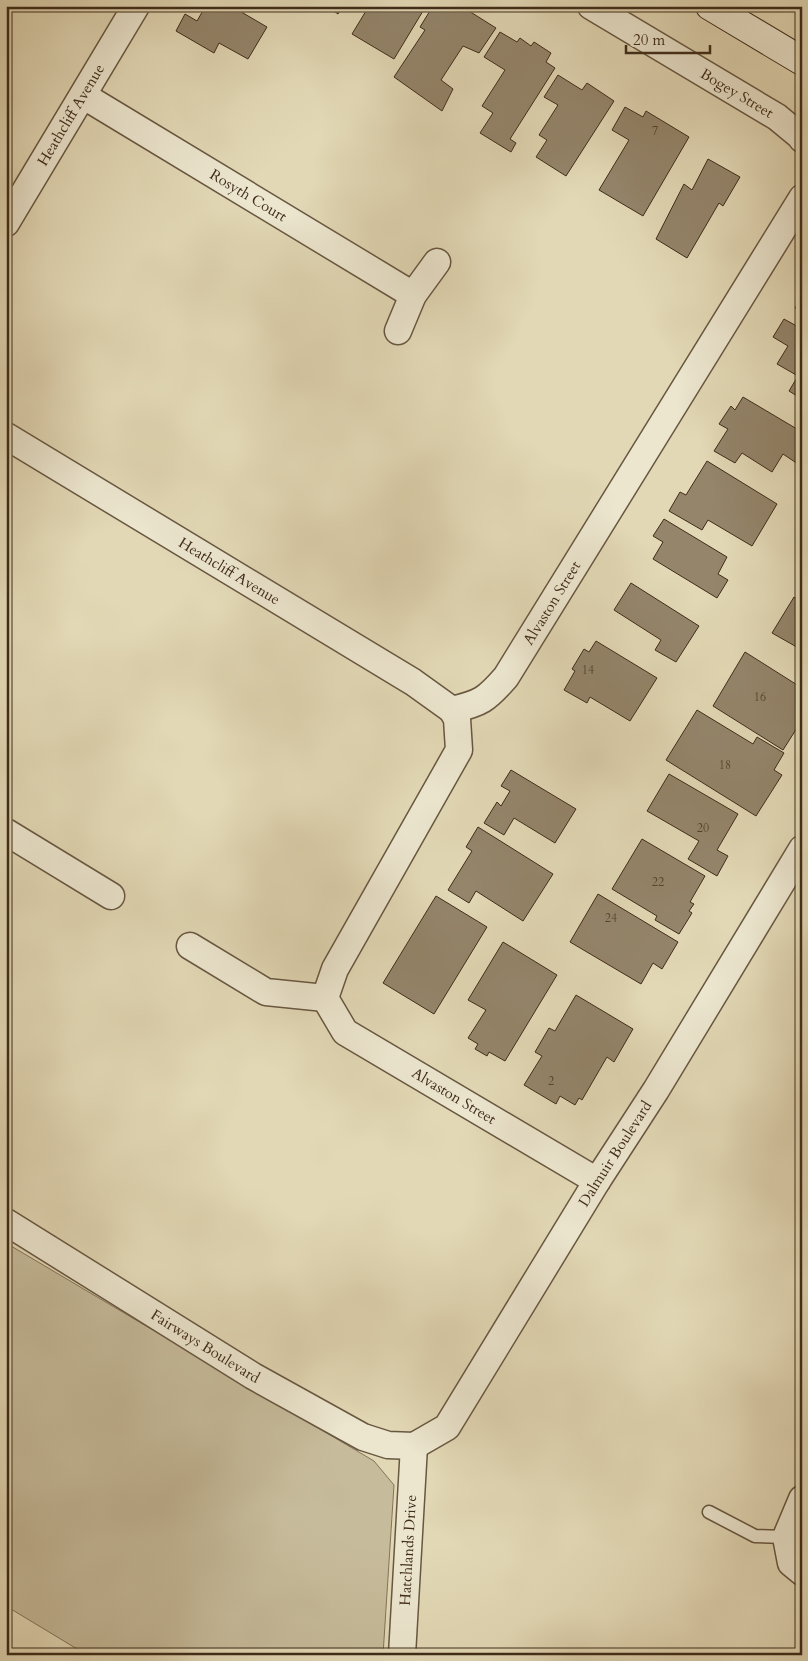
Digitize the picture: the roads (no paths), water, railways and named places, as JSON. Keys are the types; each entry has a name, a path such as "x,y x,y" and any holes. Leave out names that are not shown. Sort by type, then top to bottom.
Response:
{"street":[{"name":"Heathcliff Avenue","path":"6,223 84,96 136,6"},
{"name":"Bogey Street","path":"592,6 776,117 802,139"},
{"path":"710,6 802,61"},
{"name":"Rosyth Court","path":"84,96 413,295"},
{"name":"Alvaston Street","path":"452,710 477,704 491,694 506,677 802,198"},
{"path":"398,331 413,295 437,262"},
{"name":"Heathcliff Avenue","path":"6,436 413,682 452,710"},
{"path":"190,946 266,992 325,998 335,969 459,750 457,720 452,710"},
{"path":"6,832 111,896"},
{"name":"Dalmuir Boulevard","path":"414,1446 447,1427 597,1181 656,1090 802,849"},
{"name":"Alvaston Street","path":"325,998 346,1032 597,1181"},
{"name":"Fairways Boulevard","path":"6,1222 253,1376 363,1437 388,1445 414,1446"},
{"name":"Hatchlands Drive","path":"402,1655 414,1446"},
{"path":"802,1500 786,1537 791,1563 802,1572"}],"lane":[{"path":"709,1512 755,1536 786,1537"}]}
